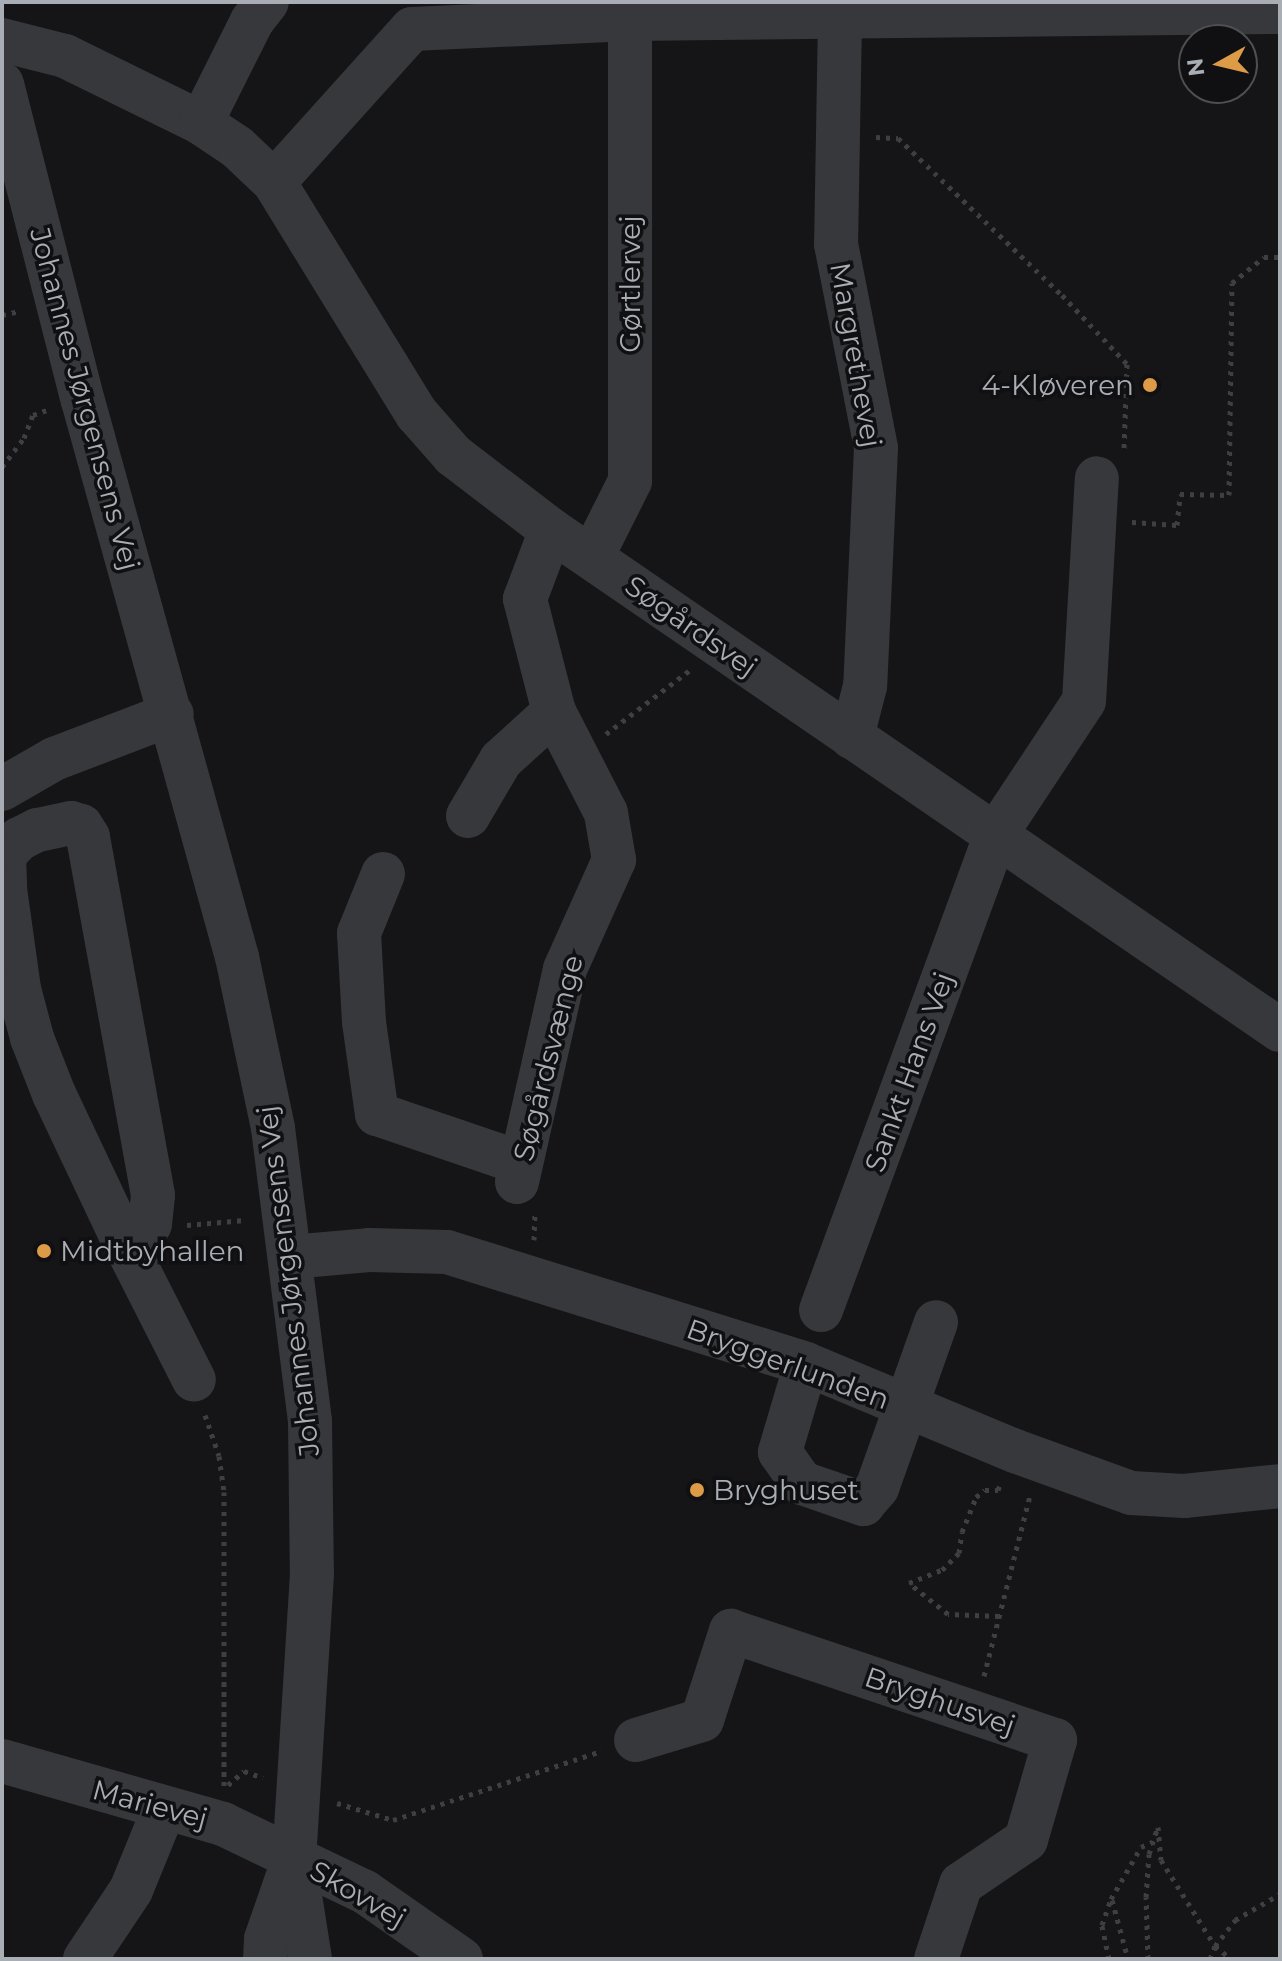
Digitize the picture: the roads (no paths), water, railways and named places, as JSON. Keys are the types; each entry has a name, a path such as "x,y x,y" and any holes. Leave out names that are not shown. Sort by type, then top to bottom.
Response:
{"street":[{"path":"201,123 252,21 267,2"},
{"path":"274,182 412,29 630,10 840,19 1280,12"},
{"name":"Gørtlervej","path":"592,557 630,481 630,10"},
{"name":"Margrethevej","path":"840,19 836,244 876,448 865,686 852,737"},
{"name":"Søgårdsvej","path":"2,40 65,56 201,123 237,147 274,182 417,414 453,455 551,530 1280,1030"},
{"name":"Johannes Jørgensens Vej","path":"2,84 83,401 172,714 253,1027 273,1128 310,1421 312,1574 294,1858 310,1959"},
{"name":"Sankt Hans Vej","path":"821,1310 996,834 1084,701 1095,498"},
{"name":"Søgårdsvænge","path":"383,874 359,933 364,1022 377,1114 519,1172 565,969 614,860 606,813 554,712 525,599 551,530"},
{"path":"468,816 501,760 554,712"},
{"path":"9,784 111,735 172,714"},
{"path":"9,784 30,798 37,830"},
{"path":"121,1236 150,1224 153,1195 88,837 81,826 71,823 37,830 19,839 4,855 11,986 54,1094 121,1236 194,1380"},
{"name":"Bryggerlunden","path":"291,1257 369,1250 447,1252 806,1364 1021,1453 1131,1493 1184,1496 1280,1486"},
{"path":"806,1364 780,1452 802,1483 863,1504 877,1488 936,1322"},
{"name":"Bryghusvej","path":"636,1740 702,1720 731,1631 1055,1740 1026,1840 961,1884 936,1959"},
{"name":"Marievej","path":"2,1761 164,1809 223,1806 294,1858"},
{"path":"85,1959 131,1890 164,1809"},
{"name":"Johannes Jørgensens Vej","path":"265,1959 266,1939 294,1858"},
{"name":"Skovvej","path":"294,1858 365,1892 461,1959"}],"place":[{"name":"4-Kløveren","path":"1150,385"},
{"name":"Midtbyhallen","path":"44,1251"},
{"name":"Bryghuset","path":"697,1490"}]}
